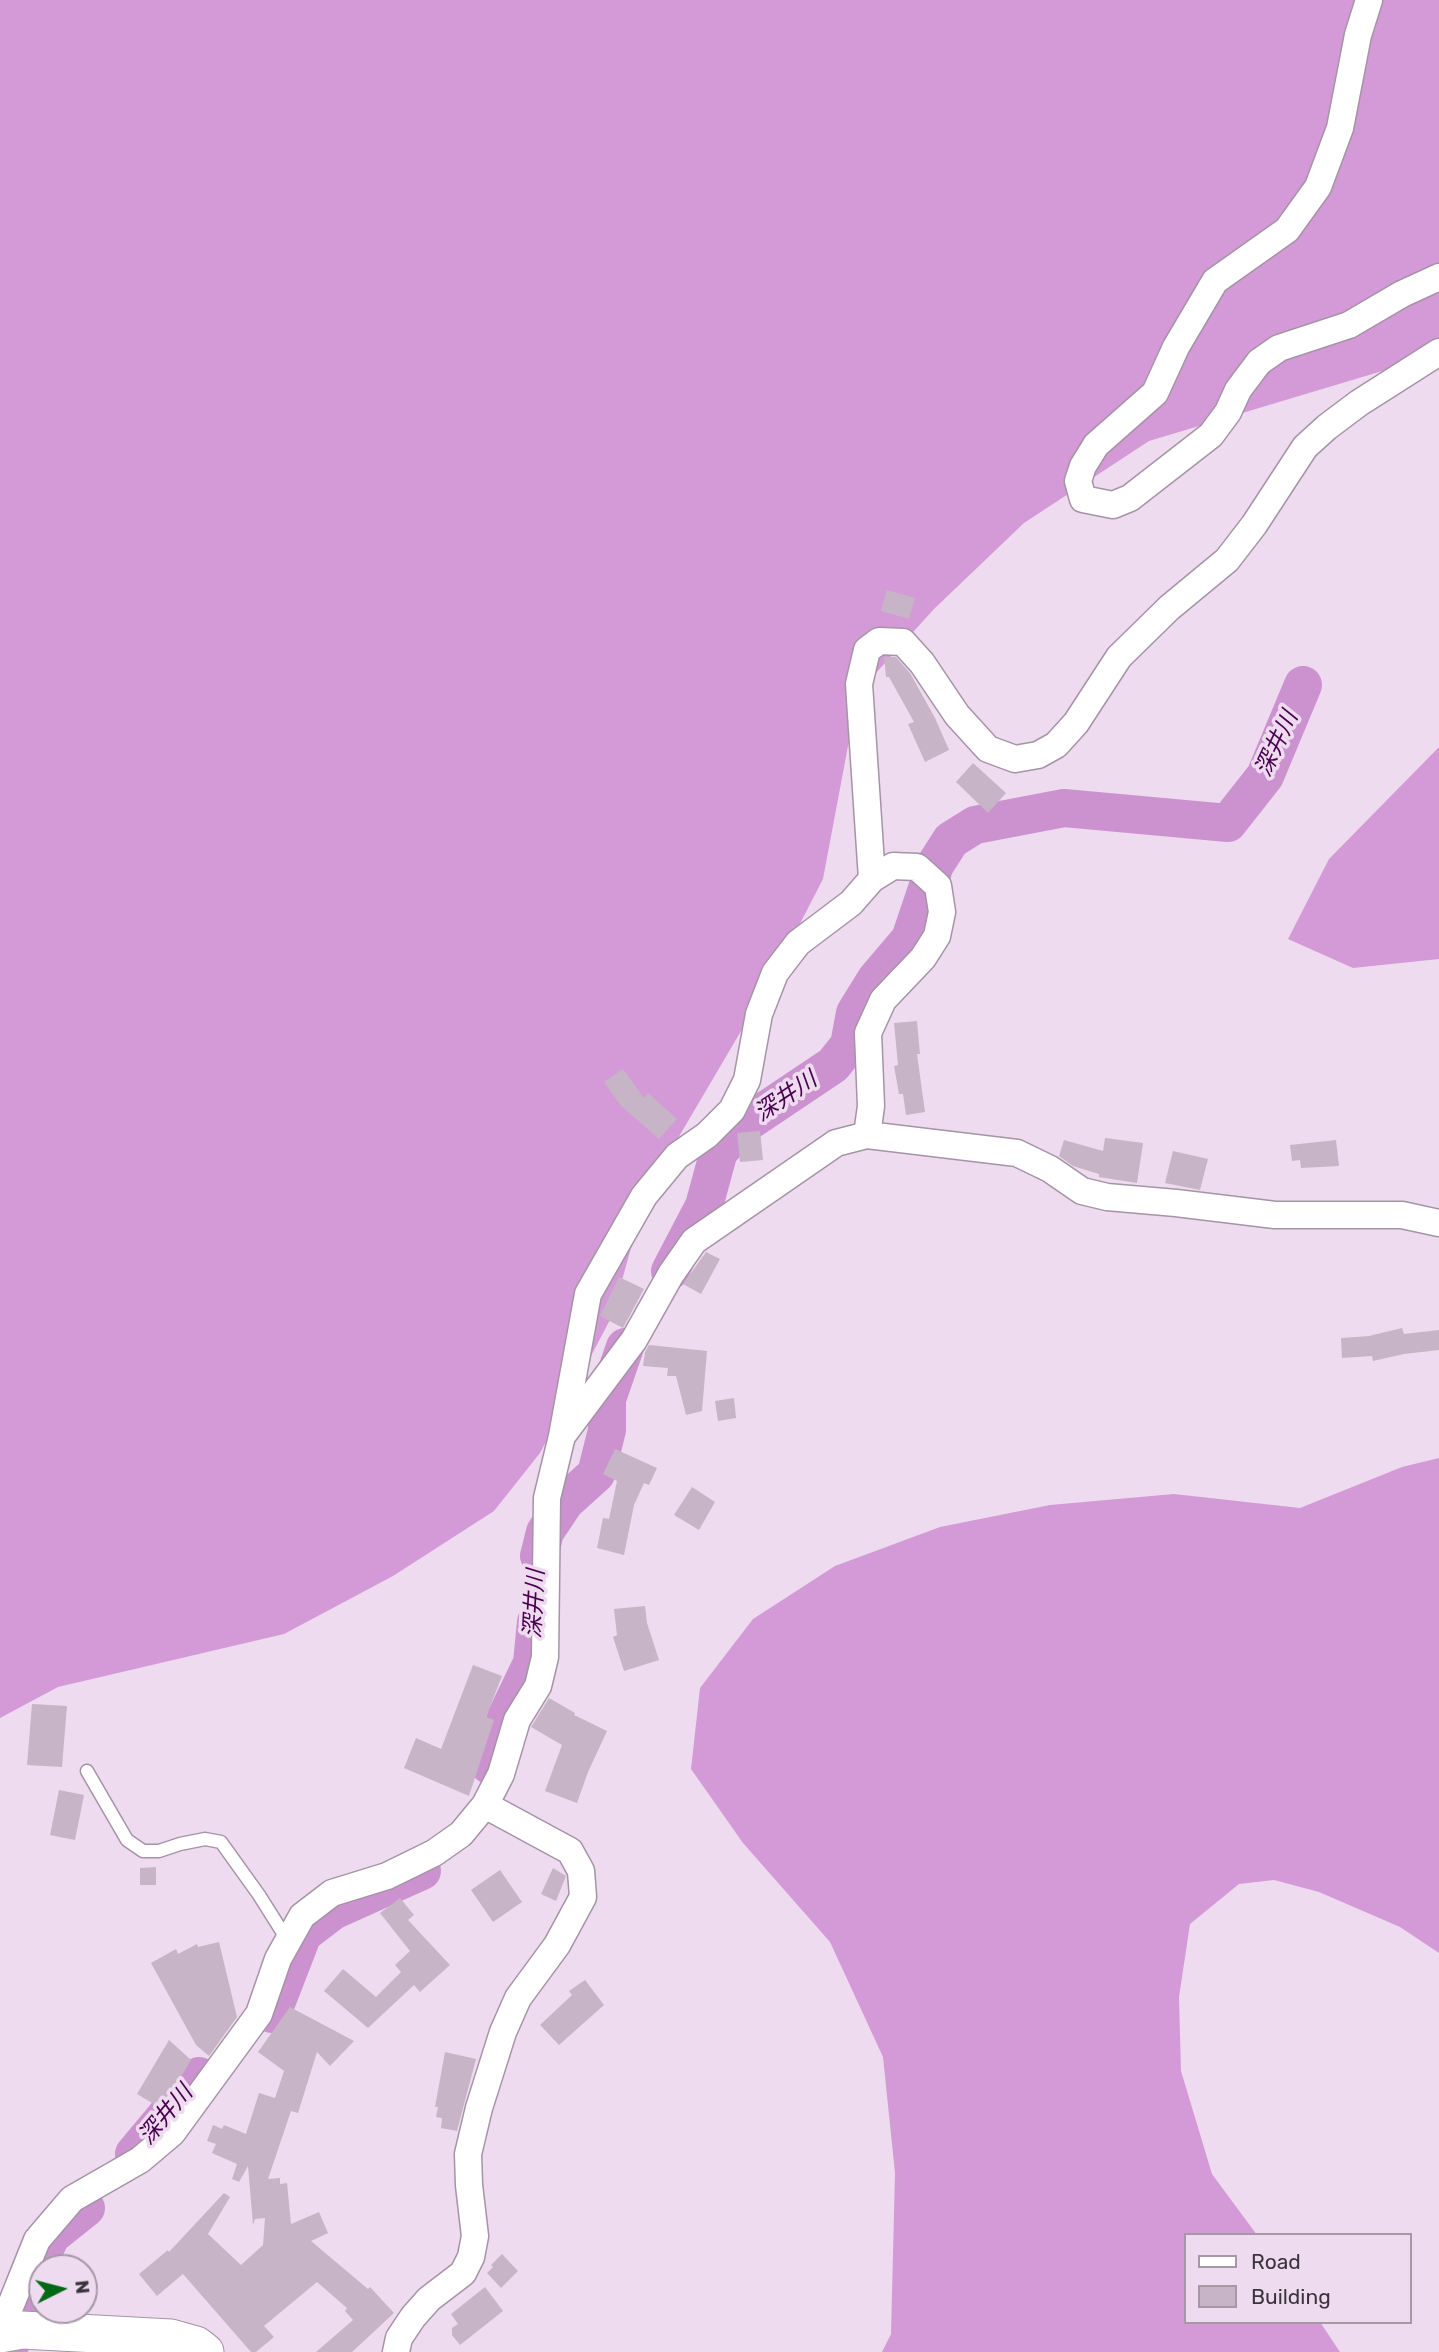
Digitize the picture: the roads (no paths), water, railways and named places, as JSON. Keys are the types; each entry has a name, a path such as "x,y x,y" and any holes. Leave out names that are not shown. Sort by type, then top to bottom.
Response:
{"street":[{"path":"1369,0 1358,35 1340,128 1318,187 1287,230 1215,281 1176,347 1155,393 1096,445 1083,466 1078,481 1083,499 1113,505 1130,498 1211,435 1228,412 1238,390 1259,362 1279,348 1349,325 1439,276"},
{"path":"872,879 859,684 867,650 879,641 903,642 922,663 957,715 988,749 1015,759 1038,755 1056,745 1076,723 1119,657 1170,608 1227,560 1306,447 1359,403 1439,352"},
{"path":"205,2352 196,2345 171,2338 8,2332 37,2240 72,2199 140,2160 172,2133 258,2014 278,1959 302,1916 332,1894 387,1876 434,1853 461,1834 485,1805 500,1774 517,1720 538,1686 545,1657 547,1498 562,1436 589,1294 644,1196 677,1156 707,1135 732,1110 747,1080 759,1014 775,973 798,943 851,903 872,879 892,866 917,867 938,886 942,912 937,936 923,958 883,1000 868,1033 871,1106 867,1135"},
{"path":"562,1436 634,1340 671,1274 694,1241 836,1143 867,1135 1017,1153 1050,1169 1082,1191 1108,1197 1275,1215 1402,1215 1439,1223"},
{"path":"396,2352 400,2338 414,2317 429,2299 463,2273 471,2258 475,2236 468,2154 479,2108 503,2032 518,1998 558,1945 583,1897 581,1871 570,1851 485,1805"}],"lane":[{"path":"88,1771 127,1840 143,1851 159,1851 205,1839 221,1842 260,1895 288,1941"}],"waterway":[{"name":"深井川","path":"670,1271 704,1206 719,1151 748,1122 833,1065 849,1045 855,1013 876,979 910,939 935,865 951,840 975,825 1064,808 1228,823 1265,776 1303,685"},
{"name":"深井川","path":"539,1556 545,1532 565,1502 596,1474 607,1430 607,1399 625,1347"},
{"name":"深井川","path":"489,1765 507,1715 532,1663 536,1622"},
{"name":"深井川","path":"272,2014 303,1934 333,1911 422,1871"},
{"name":"深井川","path":"134,2154 199,2076"},
{"name":"深井川","path":"8,2352 33,2274 51,2236 86,2208"}]}
